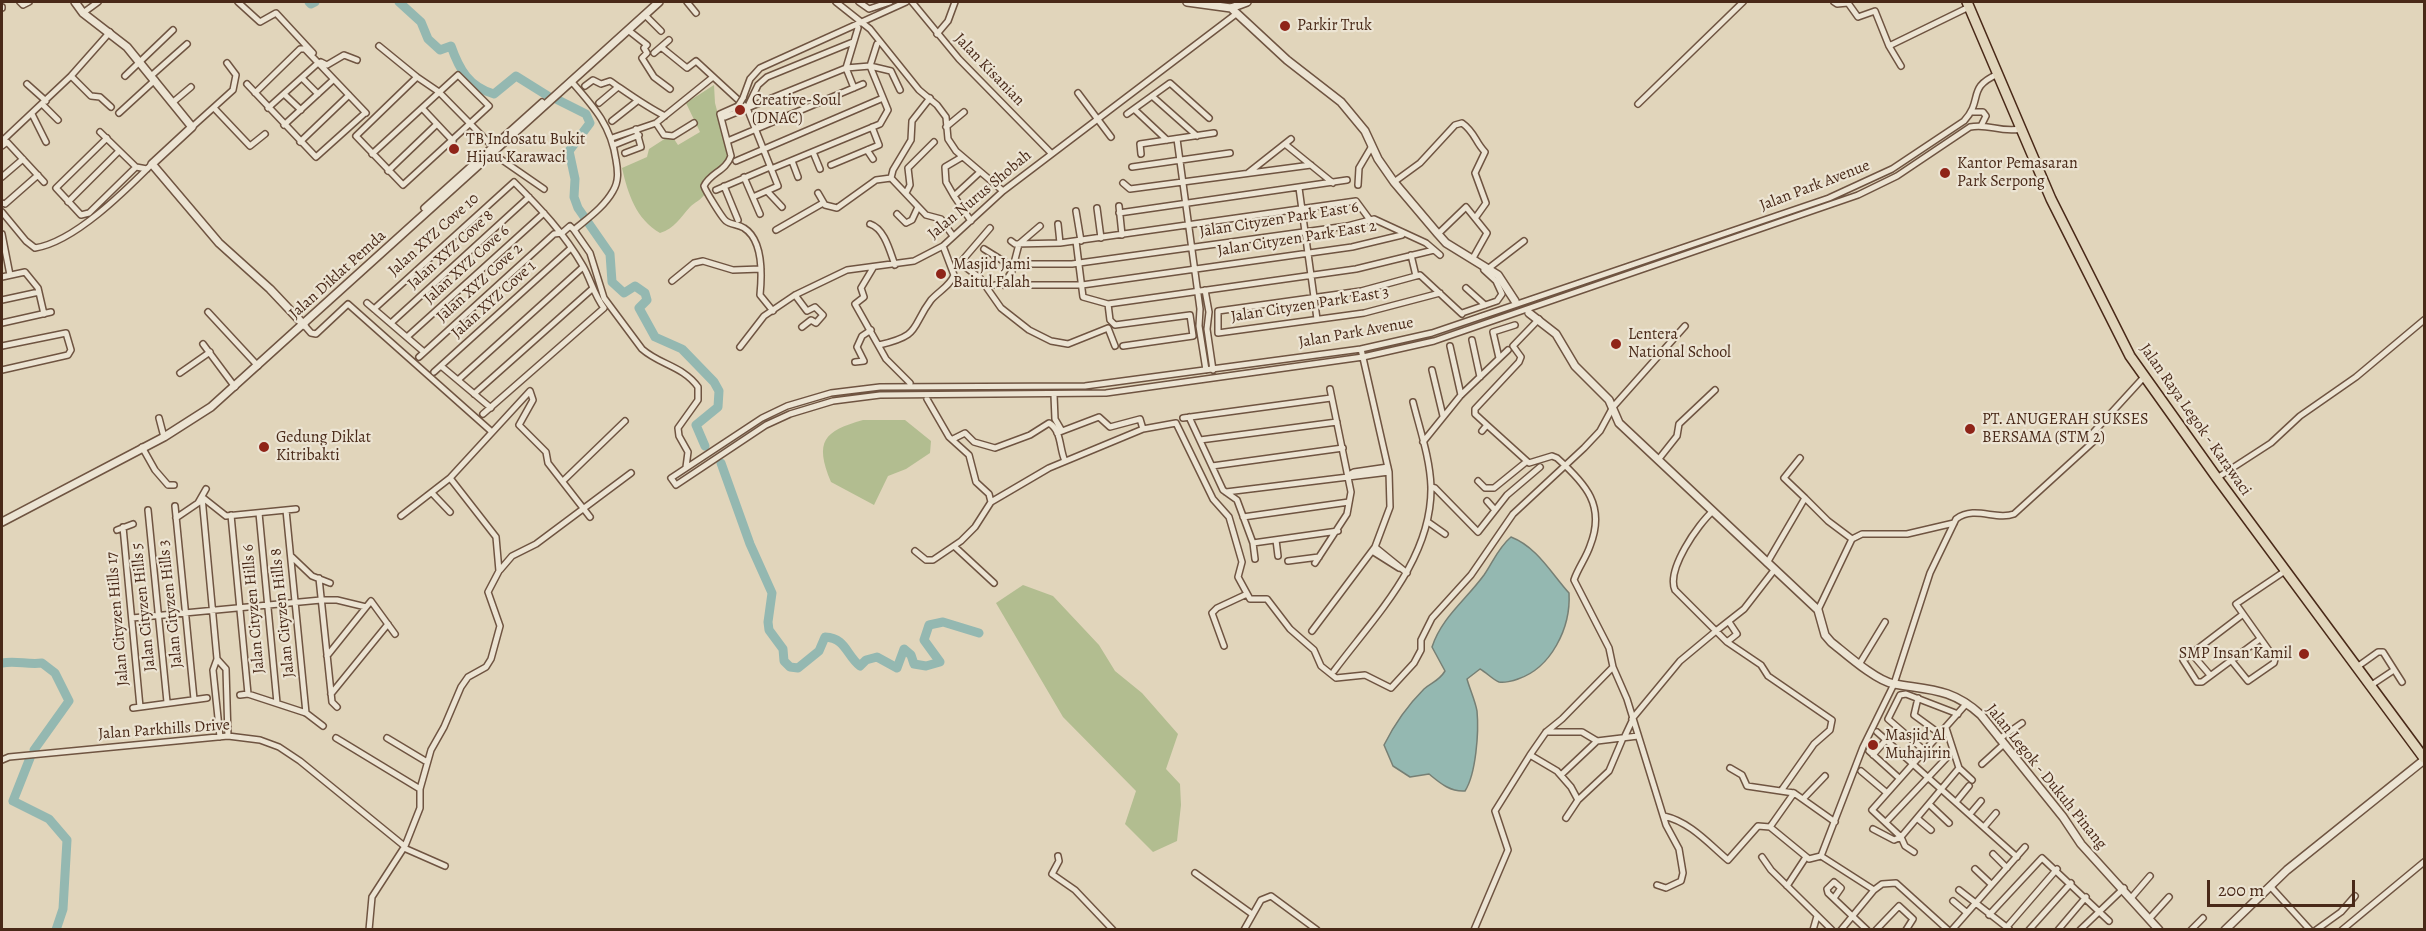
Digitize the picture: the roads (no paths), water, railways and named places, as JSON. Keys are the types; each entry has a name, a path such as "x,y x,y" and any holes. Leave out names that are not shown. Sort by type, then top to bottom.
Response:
{"main road":[{"name":"Jalan Raya Legok - Karawaci","path":"1968,4 2021,129 2087,274 2144,377 2424,759"}],"street":[{"path":"20,2 23,5 29,2"},
{"path":"75,2 82,13 110,32 140,62 192,127"},
{"path":"82,13 98,2"},
{"path":"238,2 260,22 276,13 324,64 327,65 344,56 357,60"},
{"path":"687,2 696,13"},
{"path":"836,2 858,25 870,29 919,90 930,98 946,117 948,139 962,157 1003,191"},
{"path":"860,2 866,8 872,9 890,2"},
{"path":"774,310 760,295 761,270 758,253 746,230 728,223 704,186 705,181 720,172 731,156 720,114 738,106 750,79 760,68 906,2"},
{"name":"Jalan Kisanian","path":"912,2 937,34 1051,153"},
{"path":"937,34 948,21 955,2"},
{"path":"1187,2 1233,11 1287,60 1341,102 1365,131 1394,182 1438,234 1446,243 1498,275 1515,301"},
{"path":"1233,11 1248,2"},
{"path":"1638,104 1743,2"},
{"path":"1834,2 1848,3 1857,17 1875,11 1889,46 1901,66"},
{"name":"Jalan Diklat Pemda","path":"2,522 191,422 236,387 463,176 645,15 654,3"},
{"path":"1889,46 1968,4"},
{"name":"Jalan Nurus Shobah","path":"740,347 764,316 795,295 847,270 914,261 943,246 1003,191 1233,11"},
{"path":"645,15 660,31"},
{"path":"854,88 846,68 858,25"},
{"path":"125,76 173,30"},
{"path":"628,30 647,45 644,48 647,53 642,58 654,77 669,89"},
{"path":"2,141 71,76 110,32"},
{"path":"654,52 669,40"},
{"path":"747,108 758,85 767,77 854,42"},
{"path":"119,112 187,44"},
{"path":"716,190 880,124 888,110 870,66 877,44"},
{"path":"379,46 417,77 440,92 493,149 544,189"},
{"path":"661,47 687,68 696,61 747,108 778,186 753,197"},
{"path":"255,93 300,49 309,52 371,119"},
{"path":"2,212 26,241 35,248 48,246 71,235 215,109 233,90 236,78 227,63"},
{"path":"268,108 318,63"},
{"path":"725,117 846,68 870,66 891,71 900,90"},
{"path":"1998,74 1982,81 1972,112 1983,112 1986,116 1982,124 2000,131 2021,129"},
{"path":"349,128 372,154 388,171 405,185 472,125 489,104 458,75 372,154"},
{"path":"71,76 91,96 100,97 111,107"},
{"path":"356,136 417,77"},
{"path":"302,78 318,94"},
{"path":"612,138 656,123 713,78"},
{"path":"284,126 333,80"},
{"path":"585,86 593,80 602,84 610,81 625,89 636,102 665,116"},
{"path":"571,81 596,109 612,138 617,184 605,202 574,230 590,254 604,298 642,349 650,356 684,372 698,387 698,400 678,428 678,436 688,452 686,467"},
{"path":"1127,114 1170,83 1209,118"},
{"path":"27,84 58,120"},
{"path":"247,84 284,126 316,157 365,113"},
{"path":"730,140 863,84"},
{"path":"172,103 191,87"},
{"path":"599,103 618,87"},
{"path":"1078,93 1111,137"},
{"path":"284,94 301,110"},
{"path":"300,142 349,95"},
{"path":"1152,96 1197,136"},
{"path":"736,161 884,98"},
{"path":"891,178 893,170 911,140 912,121 930,98"},
{"path":"517,127 542,102"},
{"path":"612,121 636,102"},
{"path":"422,108 453,141"},
{"path":"215,109 250,146 265,134"},
{"path":"1134,109 1167,140"},
{"path":"946,128 964,112"},
{"name":"Jalan Park Avenue","path":"1972,112 1946,133 1883,174 1818,202 1432,333 1361,349 1085,386 854,389 810,399 762,418 671,478 676,485 745,437 790,414 813,406 855,397 1106,393 1363,357 1434,341 1832,206 1880,186 1970,127 1982,124"},
{"path":"32,114 46,142"},
{"path":"1394,182 1420,163 1461,122 1472,130 1478,145 1485,152 1475,173 1486,204 1476,217"},
{"path":"656,123 664,135 673,136 694,123"},
{"path":"388,171 437,124"},
{"path":"831,165 879,145 872,128"},
{"path":"625,153 641,147 636,129"},
{"path":"614,145 638,137 643,129"},
{"path":"100,132 136,167 150,167 219,243 270,289 311,333 316,334 348,304"},
{"path":"1141,154 1140,144 1214,133"},
{"path":"1946,133 1951,140"},
{"path":"107,138 56,187 68,202 85,216 136,167"},
{"path":"1177,139 1195,269 1209,312 1207,329 1213,370"},
{"path":"1247,174 1291,139"},
{"path":"2,146 7,142 44,182"},
{"path":"906,193 910,185 908,168 934,142"},
{"path":"1285,144 1333,183"},
{"path":"1358,185 1359,168 1372,146"},
{"path":"867,150 873,159"},
{"path":"68,202 119,151"},
{"path":"813,152 820,169"},
{"path":"1132,167 1230,153"},
{"path":"962,157 945,167 946,183 971,221"},
{"path":"2,177 23,159"},
{"path":"792,161 798,177"},
{"path":"1123,183 1130,189 1311,165"},
{"path":"954,196 980,172"},
{"path":"1883,174 1887,181"},
{"path":"2,203 5,204 38,175"},
{"path":"744,177 760,214"},
{"path":"891,178 926,215 939,218 953,236"},
{"path":"818,193 823,204 832,208 842,206 876,180 891,178"},
{"path":"1875,178 1880,186"},
{"path":"1119,213 1347,180"},
{"name":"Jalan XYZ Cove 10","path":"374,309 514,182 529,197"},
{"path":"724,186 738,220"},
{"path":"1299,188 1317,319"},
{"path":"424,208 448,190"},
{"path":"767,191 782,207"},
{"path":"483,414 604,308 592,289 583,267 563,236 529,197"},
{"name":"Jalan XYZ Cove 8","path":"391,323 529,197"},
{"path":"1011,241 1019,244 1078,241 1356,201 1370,220 1374,219 1426,243 1440,255"},
{"path":"776,230 823,204"},
{"path":"1119,206 1122,235"},
{"path":"897,213 906,223 912,220 918,207"},
{"path":"1097,208 1101,238"},
{"path":"1438,234 1463,208 1469,209 1487,233 1473,258"},
{"path":"1076,211 1083,297 1108,304 1356,269 1434,250"},
{"name":"Jalan XYZ Cove 6","path":"407,337 544,213"},
{"name":"Jalan Cityzen Park East 6","path":"1012,264 1079,263 1305,232 1370,220"},
{"path":"870,224 875,225 884,238 895,265"},
{"path":"1058,224 1060,243"},
{"name":"Jalan XYZ Cove 2","path":"418,357 554,234 563,236 570,226 574,230"},
{"path":"1003,285 1012,272 1012,264 1019,244 1040,226"},
{"path":"952,269 990,228"},
{"path":"2,234 10,275"},
{"name":"Jalan Cityzen Park East 2","path":"995,285 1082,285 1352,247 1403,234"},
{"path":"1487,269 1524,241"},
{"path":"879,345 899,340 914,330 931,301 951,281 954,274 943,246"},
{"name":"Jalan XYZ Cove 1","path":"434,372 571,248"},
{"path":"984,249 1008,264 1012,264"},
{"path":"1411,255 1416,276"},
{"path":"672,281 694,263 703,261 733,270 761,270"},
{"path":"960,263 980,278 1000,308 1029,330 1051,340 1068,344 1108,328 1115,346"},
{"path":"458,380 583,267"},
{"path":"873,268 861,287 864,297 855,304 886,359 910,383"},
{"path":"1462,313 1497,301 1502,294 1487,269"},
{"path":"2,277 25,273 39,292 44,314"},
{"path":"1314,297 1361,291 1420,275 1462,313 1465,322"},
{"path":"1466,288 1485,305"},
{"path":"474,394 592,289"},
{"path":"1201,291 1198,326 1206,370"},
{"path":"2,300 39,292"},
{"name":"Jalan Cityzen Park East 3","path":"1314,297 1218,311 1218,333 1364,313 1440,293"},
{"path":"337,294 492,432"},
{"path":"795,295 807,311 815,307 823,315 816,323 811,320 802,327"},
{"path":"367,303 424,352"},
{"path":"1108,304 1110,320 1115,325 1190,315 1193,336 1123,346"},
{"path":"2,323 51,312"},
{"path":"208,312 258,366"},
{"name":"Jalan Legok - Dukuh Pinang","path":"1530,313 1556,334 1568,358 1606,396 1619,423 1818,610 1827,639 1894,684 1925,687 1968,704 2063,817 2081,844 2124,888 2159,930"},
{"path":"1526,462 1475,414 1475,410 1519,362 1521,357 1513,346 1539,319"},
{"path":"2217,478 2271,443 2300,417 2380,358 2424,320"},
{"path":"1499,358 1493,332 1515,325"},
{"path":"915,551 929,560 954,546 975,526 991,502 1065,461 1092,452 1143,429 1172,423 1178,426 1213,499 1230,517 1242,562 1238,577 1247,594 1253,601 1267,599 1290,629 1314,650 1321,666 1336,678 1365,675 1391,688 1414,663 1421,650 1421,640 1432,618 1471,575 1513,514 1566,466 1600,431 1613,407 1685,326"},
{"path":"855,362 864,361 856,347 862,336 871,330"},
{"path":"2,346 66,333 71,350 68,355 2,370"},
{"path":"1432,333 1434,341"},
{"path":"1472,340 1480,377"},
{"path":"203,344 236,387"},
{"path":"1450,346 1461,395"},
{"path":"1312,632 1374,549 1390,507 1388,470 1361,349"},
{"path":"1424,442 1461,395 1508,350"},
{"path":"180,374 210,352"},
{"path":"441,366 491,408"},
{"path":"1432,370 1443,416"},
{"path":"1169,376 1169,384"},
{"path":"1664,816 1676,819 1695,832 1728,860 1755,827 1770,827 1812,860 1821,856 1879,712 1894,684 1930,573 1958,517 1972,513 2005,516 2014,514 2093,442 2091,435 2144,377"},
{"path":"1021,387 1021,395"},
{"path":"1315,563 1338,531 1347,514 1349,502 1349,475 1330,389"},
{"path":"1658,460 1677,436 1679,424 1715,390"},
{"path":"401,516 450,478 530,391 533,400 519,425 546,452 548,463 590,517"},
{"path":"1054,395 1055,419 1060,432 1060,451 1065,461"},
{"path":"1255,559 1253,543 1237,500 1226,492 1186,417 1331,398"},
{"path":"810,399 813,406"},
{"path":"927,399 953,439 969,455 976,482 987,491 991,502"},
{"path":"1334,671 1407,573 1417,555 1428,522 1431,488 1424,442 1413,402"},
{"path":"1060,432 1099,417 1110,427 1140,419 1143,429"},
{"path":"159,418 164,437"},
{"path":"563,481 625,421"},
{"path":"1200,440 1337,422"},
{"path":"953,439 965,433 974,442 995,448 1030,435 1046,423 1053,425 1060,432"},
{"path":"1482,432 1487,425"},
{"path":"142,447 161,478 168,485 174,485"},
{"path":"1212,466 1343,448"},
{"path":"688,452 702,456"},
{"path":"1478,481 1485,488 1494,488 1526,462 1552,456 1566,466 1597,508 1593,540 1574,580 1609,648 1612,667 1638,736 1664,816 1679,849 1683,875 1679,882 1668,888 1657,885"},
{"path":"1800,458 1784,478 1828,521 1852,539"},
{"path":"1431,488 1435,488 1455,506 1478,531 1507,495 1540,467"},
{"path":"1226,492 1388,470"},
{"path":"369,930 372,897 403,847 420,808 420,789 427,762 461,687 468,677 486,667 491,659 500,626 488,592 499,571 512,556 533,546 631,473"},
{"path":"450,478 496,537 499,571"},
{"path":"176,518 202,497 206,489"},
{"path":"432,493 450,512"},
{"path":"202,497 226,516 296,508"},
{"path":"202,497 217,659 213,670 220,737"},
{"path":"1767,563 1805,498"},
{"path":"1487,501 1495,510"},
{"path":"1243,517 1349,502"},
{"name":"Jalan Cityzen Hills 3","path":"175,506 194,699"},
{"name":"Jalan Cityzen Hills 5","path":"148,510 167,702"},
{"name":"Jalan Cityzen Hills 8","path":"286,510 306,713"},
{"path":"1713,511 1692,533 1683,550 1672,583 1675,590 1727,642 1761,665 1768,676 1832,720 1830,730 1814,744 1780,791"},
{"name":"Jalan Cityzen Hills 6","path":"259,513 277,703"},
{"path":"231,515 248,694"},
{"path":"1428,522 1444,534"},
{"path":"1818,610 1852,539 1862,534 1907,534 1954,523"},
{"name":"Jalan Cityzen Hills 17","path":"133,524 120,529 132,618 140,707"},
{"path":"1253,543 1338,531"},
{"path":"1276,540 1278,556"},
{"path":"954,546 994,583"},
{"path":"1374,549 1407,573"},
{"path":"291,556 312,576 330,583"},
{"path":"1288,561 1319,557"},
{"path":"1566,818 1578,801 1611,769 1632,720 1680,661 1744,609 1776,569"},
{"path":"2231,660 2248,681 2274,663 2275,659 2237,607 2238,602 2285,571"},
{"path":"319,578 332,702 337,707"},
{"path":"1224,646 1212,614 1218,608 1247,594"},
{"path":"132,618 321,600 337,600 366,607"},
{"path":"327,656 371,601 395,634"},
{"path":"2242,615 2182,661 2197,682 2202,682 2260,639"},
{"path":"1727,642 1737,634 1729,622"},
{"path":"1860,663 1885,622"},
{"path":"331,694 388,624"},
{"path":"2357,667 2380,651 2402,682"},
{"path":"2191,653 2210,675"},
{"path":"217,659 226,669 228,736"},
{"path":"1474,930 1508,850 1495,811 1546,732 1562,719 1612,667"},
{"path":"2370,686 2394,670"},
{"path":"240,695 248,694 306,713 322,726"},
{"path":"1888,718 1902,695 1918,698 1958,714"},
{"name":"Jalan Cityzen Hills 17","path":"133,708 207,698"},
{"path":"1918,698 1914,715 1940,734"},
{"path":"1914,852 1905,846 1901,837 1872,810 1968,704"},
{"path":"1879,712 1925,751"},
{"path":"1982,764 2022,723"},
{"path":"1946,728 1959,768 1971,783 1956,802"},
{"path":"1546,732 1582,732 1597,741 1638,736"},
{"path":"1877,732 2017,857"},
{"name":"Jalan Parkhills Drive","path":"2,760 9,757 228,736 260,740 279,747 300,761 403,847 445,866"},
{"path":"336,738 420,789"},
{"path":"387,738 427,762"},
{"path":"1886,740 1871,753 1899,778"},
{"path":"1561,776 1597,741"},
{"path":"1886,822 1953,751"},
{"path":"1530,755 1561,776 1571,787 1578,801"},
{"path":"2225,930 2270,886 2424,759"},
{"path":"1730,768 1741,774 1747,786 1794,793 1835,822"},
{"path":"1874,829 1894,840 1901,837 1959,768"},
{"path":"1861,771 1887,793"},
{"path":"1803,799 1825,776"},
{"path":"1770,827 1794,793"},
{"path":"1970,814 1981,801"},
{"path":"1930,805 1949,823"},
{"path":"1984,827 1996,813"},
{"path":"1918,819 1931,830"},
{"path":"1840,930 1874,890 1882,884 1896,883 1950,930 2025,847"},
{"path":"1993,854 2007,868"},
{"path":"1058,856 1059,861 1052,874 1075,890 1113,930"},
{"path":"1821,856 1874,890"},
{"path":"1762,857 1771,870 1832,930"},
{"path":"1787,886 1806,857"},
{"path":"1989,915 2040,858 2045,859 2056,869 2109,921"},
{"path":"2342,930 2424,862"},
{"path":"1975,869 1991,884"},
{"path":"1959,890 2008,929 2056,869"},
{"path":"1195,873 1252,914"},
{"path":"2132,897 2150,876"},
{"path":"2029,930 2071,883"},
{"path":"2270,886 2310,930"},
{"path":"2085,928 2097,910 2124,888"},
{"path":"1244,930 1263,898 1271,896 1317,930"},
{"path":"2316,930 2341,912 2355,896"},
{"path":"2058,930 2086,897"},
{"path":"2150,918 2169,897"},
{"path":"1834,898 1867,930"},
{"path":"1953,901 1966,912"},
{"path":"1876,930 1899,906 1913,919 1906,930"},
{"path":"1813,930 1817,916"},
{"path":"2192,930 2203,918"},
{"path":"1957,924 1963,930"}],"water":[{"path":"1511,537 1536,554 1569,593 1567,620 1557,645 1540,666 1530,674 1514,680 1499,682 1480,669 1467,679 1477,711 1478,730 1472,774 1465,791 1441,784 1429,774 1410,777 1393,766 1384,745 1412,702 1445,671 1432,647 1436,636"}],"waterway":[{"path":"309,2 311,4 315,2"},
{"path":"399,2 421,22 428,39 440,50 451,46 466,76 478,87 494,94 516,76 548,96"},
{"path":"558,100 586,114 590,123 569,151 575,179 574,197 578,208 610,254 612,282 624,293 635,286 645,293 647,300 639,308 655,337 682,349 714,382 719,391 718,407 696,425 705,446"},
{"path":"721,463 750,544 772,593 769,630 783,649 784,661 790,667 798,668 819,651 825,637 842,644 860,666 866,660 877,657 897,668 904,649 911,655 914,664 926,666 940,662 924,640 929,625 943,622 979,633"},
{"path":"2,663 42,663 55,673 69,701 34,750"},
{"path":"30,758 13,801 49,819 67,840 63,909 56,930"}],"place":[{"name":"Parkir Truk","path":"1285,26"},
{"name":"Creative-Soul (DNAC)","path":"740,110"},
{"name":"TB Indosatu Bukit Hijau Karawaci","path":"454,149"},
{"name":"Kantor Pemasaran Park Serpong","path":"1945,173"},
{"name":"Masjid Jami Baitul Falah","path":"941,274"},
{"name":"Lentera National School","path":"1616,344"},
{"name":"PT. ANUGERAH SUKSES BERSAMA (STM 2)","path":"1970,429"},
{"name":"Gedung Diklat Kitribakti","path":"264,447"},
{"name":"SMP Insan Kamil","path":"2304,654"},
{"name":"Masjid Al Muhajirin","path":"1873,745"}]}
